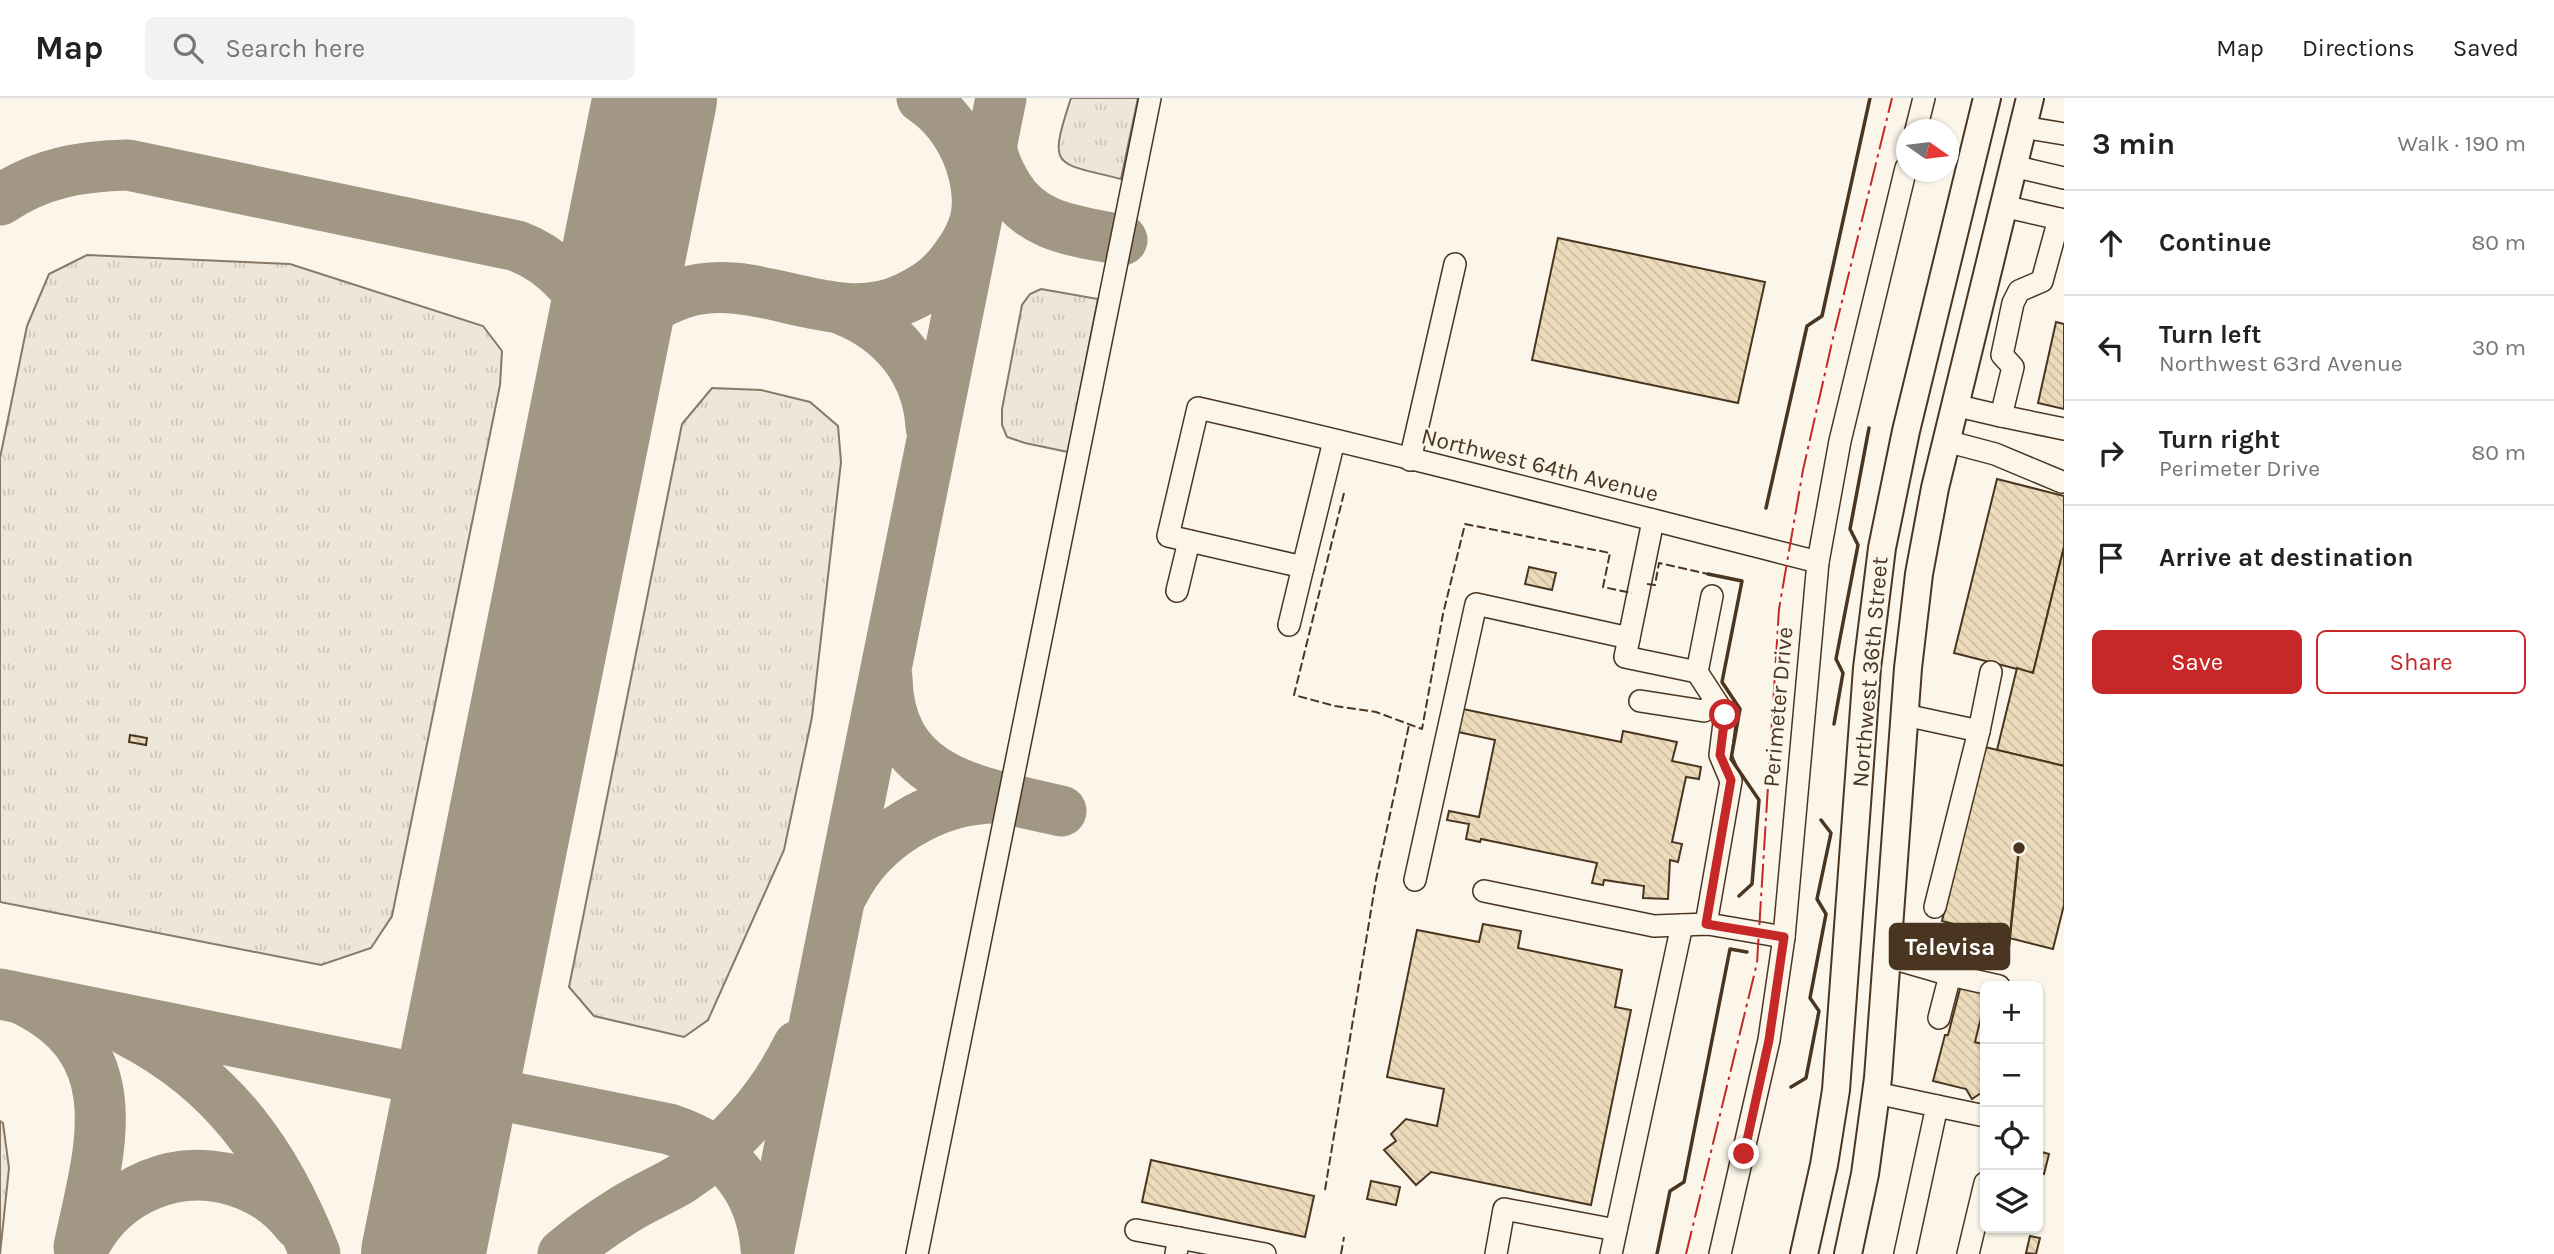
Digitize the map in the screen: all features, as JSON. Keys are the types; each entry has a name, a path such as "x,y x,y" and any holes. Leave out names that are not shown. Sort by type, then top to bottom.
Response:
{"main road":[{"name":"Northwest 36th Street","path":"1804,1254 1824,1165 1836,1090 1874,600 1906,431 1987,98"},
{"name":"Northwest 36th Street","path":"1847,1254 1865,1174 1876,1093 1905,715 1919,574 1946,441 2030,98"},
{"path":"1906,431 1946,441"},
{"path":"1836,1090 1876,1093"}],"street":[{"path":"917,1254 1150,98"},
{"path":"1919,119 1924,98"},
{"path":"2023,127 2064,134"},
{"path":"2013,166 2064,178"},
{"name":"Perimeter Drive","path":"1720,1254 1769,1040 1784,937 1818,562 1840,441 1903,182"},
{"path":"2001,416 2012,367 2002,355 2013,303 2019,291 2042,281 2062,220 2003,206"},
{"path":"1410,460 1455,264"},
{"path":"1955,405 2064,429"},
{"name":"Northwest 64th Avenue","path":"1189,541 1168,536 1198,408 1818,562"},
{"path":"1289,625 1334,440"},
{"path":"1946,441 1995,454 2062,482"},
{"path":"1653,521 1625,657 1697,672"},
{"path":"1177,591 1189,541 1303,568"},
{"path":"1706,924 1731,780 1720,755 1725,715 1697,672 1712,596"},
{"path":"1415,880 1476,604 1629,638"},
{"path":"1935,907 1991,672"},
{"path":"1640,701 1704,711 1716,702"},
{"path":"1905,715 1979,731"},
{"path":"1484,891 1654,926 1706,924 1784,937"},
{"path":"1611,1254 1682,925"},
{"path":"1888,957 1980,982"},
{"path":"1939,1018 1950,975"},
{"path":"1876,1093 1980,1115"},
{"path":"1905,1254 1937,1106"},
{"path":"1968,1254 1980,1204"},
{"path":"1496,1254 1504,1209 1616,1230"},
{"path":"1136,1230 1177,1246 1265,1254"}],"green space":[{"path":"1071,98 1138,98 1121,179 1069,165 1062,159 1059,150 1060,138"},
{"path":"87,255 290,264 483,326 502,351 500,385 392,916 371,948 321,965 0,902 0,458 27,326 49,274"},
{"path":"1041,289 1098,299 1068,452 1007,437 1002,425 1002,409 1022,305 1030,294"},
{"path":"712,388 761,390 810,402 838,426 841,462 812,717 784,850 708,1020 684,1037 594,1016 569,987 682,424"},
{"path":"0,1121 3,1123 9,1168 0,1254"}],"building":[{"path":"1558,238 1765,282 1738,403 1532,360"},
{"path":"2056,322 2064,324 2064,409 2038,403"},
{"path":"1997,479 2064,496 2064,547 2033,673 1954,653"},
{"path":"2064,547 2064,766 1997,750 2017,668 2033,673"},
{"path":"1529,567 1556,573 1552,590 1525,584"},
{"path":"1463,709 1621,742 1623,731 1677,742 1672,761 1701,767 1699,779 1686,777 1672,842 1682,844 1678,862 1670,860 1668,899 1643,898 1644,886 1604,880 1603,885 1592,883 1597,863 1481,839 1480,842 1466,839 1469,824 1447,820 1449,811 1479,817 1495,740 1458,732"},
{"path":"130,735 147,738 146,745 129,742"},
{"path":"1985,747 2064,766 2064,905 2053,949 1942,921"},
{"path":"1483,924 1521,931 1518,948 1622,970 1615,1007 1631,1010 1591,1205 1431,1172 1416,1185 1384,1150 1396,1141 1391,1134 1406,1119 1437,1126 1444,1089 1387,1077 1417,930 1479,942"},
{"path":"1961,985 1980,990 1980,1022 1975,1042 1980,1044 1980,1094 1972,1099 1966,1089 1933,1081 1945,1035 1948,1035"},
{"path":"2043,1152 2049,1154 2043,1174"},
{"path":"1151,1160 1314,1196 1305,1237 1142,1202"},
{"path":"1371,1181 1400,1187 1396,1205 1367,1199"},
{"path":"2030,1236 2040,1238 2036,1254 2026,1253"}],"taxiway":[{"path":"599,388 611,355 628,329 650,308 683,293 711,288 739,289 850,309 878,307 906,298 939,277 968,239 977,210 976,188 971,163 961,141 940,113 922,98"},
{"path":"768,1254 1001,98"},
{"path":"991,145 1004,181 1017,200 1029,211 1057,226 1122,240"},
{"path":"0,200 46,177 77,169 128,165 517,246 558,271 587,310 598,348 595,400"},
{"path":"844,310 878,329 905,355 923,388 931,427"},
{"path":"887,678 892,713 904,740 922,761 945,777 971,788 1061,811"},
{"path":"843,893 870,854 908,824 952,804 999,798"},
{"path":"0,994 669,1129 708,1147 737,1172 757,1206 766,1248"},
{"path":"26,1001 60,1023 83,1049 95,1078 100,1110 99,1143 79,1247"},
{"path":"128,1031 192,1073 219,1097 243,1124 283,1185 315,1254"},
{"path":"563,1254 608,1220 681,1179 717,1152 763,1103 798,1046"},
{"path":"80,1254 93,1231 109,1212 128,1196 149,1185 172,1178 197,1175 247,1185 275,1201 298,1224"}],"runway":[{"path":"423,1254 655,98"}],"fence":[{"path":"1344,493 1294,695 1335,706 1376,712 1422,729 1443,614 1465,524 1610,553 1603,587 1632,593"},
{"path":"1647,584 1655,585 1659,563 1708,574"},
{"path":"1325,1190 1376,880 1409,725"},
{"path":"1341,1254 1344,1237"}],"wall":[{"path":"1766,508 1807,326 1822,316 1870,98"},
{"path":"1834,724 1843,673 1836,659 1858,545 1850,529 1869,428"},
{"path":"1708,574 1742,581 1722,682 1740,709 1731,759 1759,800 1752,884 1739,896"},
{"path":"1791,1087 1806,1078 1819,1011 1810,998 1826,914 1817,899 1831,833 1821,820"},
{"path":"1657,1254 1670,1191 1684,1182 1730,949 1747,952"}],"power":[{"path":"1686,1254 1757,963 1779,609 1803,470 1892,98"}],"place":[{"name":"Televisa","path":"2019,848"}],"route":[{"path":"1725,715 1720,755 1731,780 1706,924 1784,937 1769,1040 1744,1154"}]}
